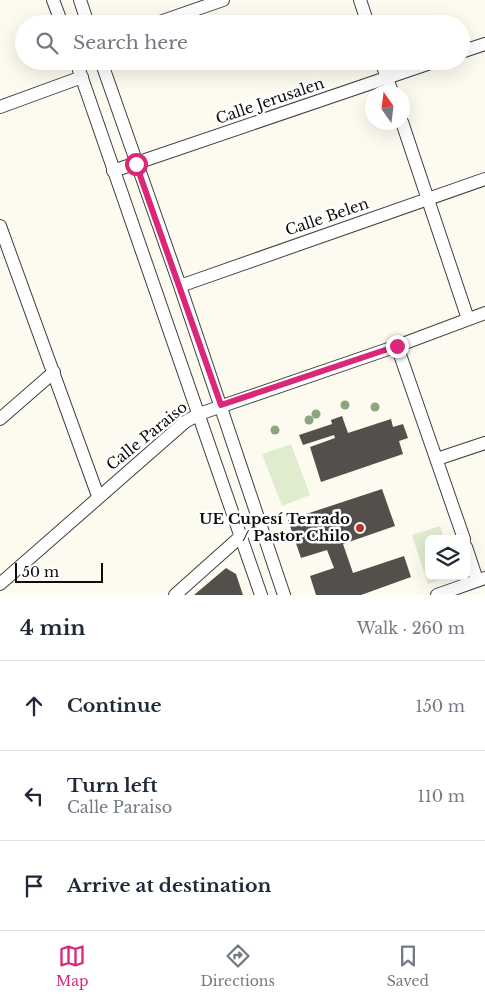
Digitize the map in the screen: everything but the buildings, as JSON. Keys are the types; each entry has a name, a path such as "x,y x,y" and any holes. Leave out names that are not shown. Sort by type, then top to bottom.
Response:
{"street":[{"path":"53,0 59,15"},
{"path":"80,0 85,15"},
{"path":"180,15 223,0"},
{"path":"360,0 365,15"},
{"path":"470,49 485,44"},
{"path":"79,70 261,595"},
{"path":"104,70 221,405 284,595"},
{"path":"384,70 389,85"},
{"name":"Calle Jerusalen","path":"113,171 412,70"},
{"path":"0,107 82,77"},
{"path":"405,130 468,319"},
{"name":"Calle Belen","path":"180,286 485,179"},
{"path":"0,226 98,496"},
{"name":"Calle Paraiso","path":"0,584 98,496 185,422 199,414 397,346 485,313"},
{"path":"397,346 463,535"},
{"path":"0,419 54,372"},
{"path":"437,459 485,443"},
{"path":"175,595 240,537"},
{"path":"437,595 481,579 470,556"}],"green space":[{"path":"291,444 310,495 282,506 262,454"},
{"path":"440,526 443,535 425,535 425,575 412,535"},
{"path":"427,580 440,580 428,584"}],"place":[{"name":"UE Cupesí Terrado / Pastor Chilo","path":"360,528"}],"route":[{"path":"136,164 221,405 397,346"}]}
